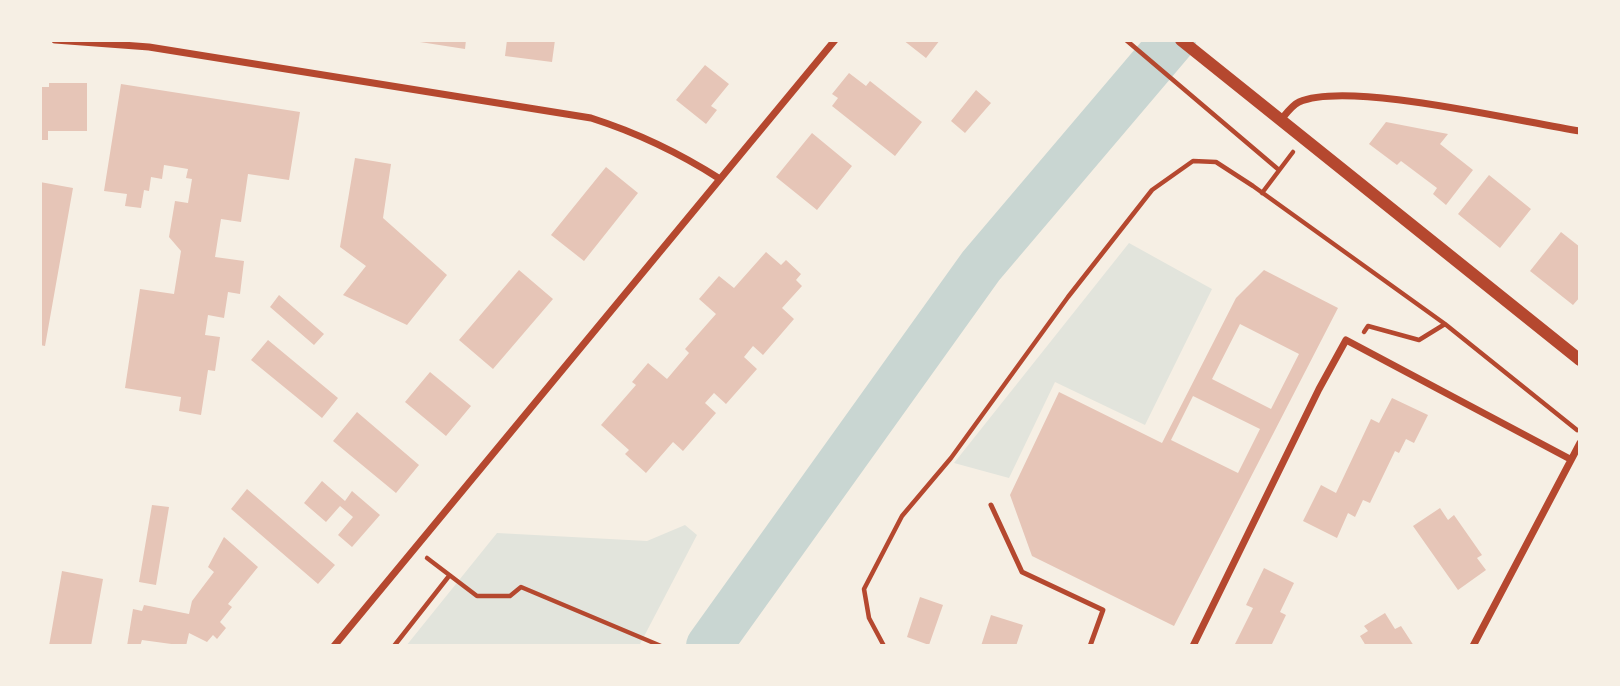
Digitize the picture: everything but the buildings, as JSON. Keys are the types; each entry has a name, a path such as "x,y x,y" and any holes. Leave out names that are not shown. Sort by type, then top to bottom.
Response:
{"street":[{"path":"55,40 149,47 591,118 642,135 720,179"},
{"path":"334,646 835,40"},
{"path":"1181,40 1302,140 1580,360"},
{"path":"1279,121 1298,103 1334,95 1437,105 1580,131"},
{"path":"1193,646 1319,389 1346,340 1570,459"},
{"path":"1473,646 1580,443"}],"lane":[{"path":"991,505 1022,572 1103,610 1090,646"}],"path":[{"path":"1126,40 1279,170"},
{"path":"1262,193 1302,140"},
{"path":"884,646 869,618 864,589 902,516 951,458 1068,297 1152,190 1193,162 1216,162 1253,186 1445,324 1580,432"},
{"path":"1356,345 1368,327 1419,340 1445,324"},
{"path":"414,548 477,596 510,596 521,587 661,646"},
{"path":"394,646 449,576"}],"shaded area":[{"path":"1129,243 1212,289 1145,425 1055,382 1009,478 954,463"},
{"path":"685,525 697,535 639,646 406,646 497,533 647,541"}],"waterway":[{"path":"709,646 981,266 1173,40"}]}
